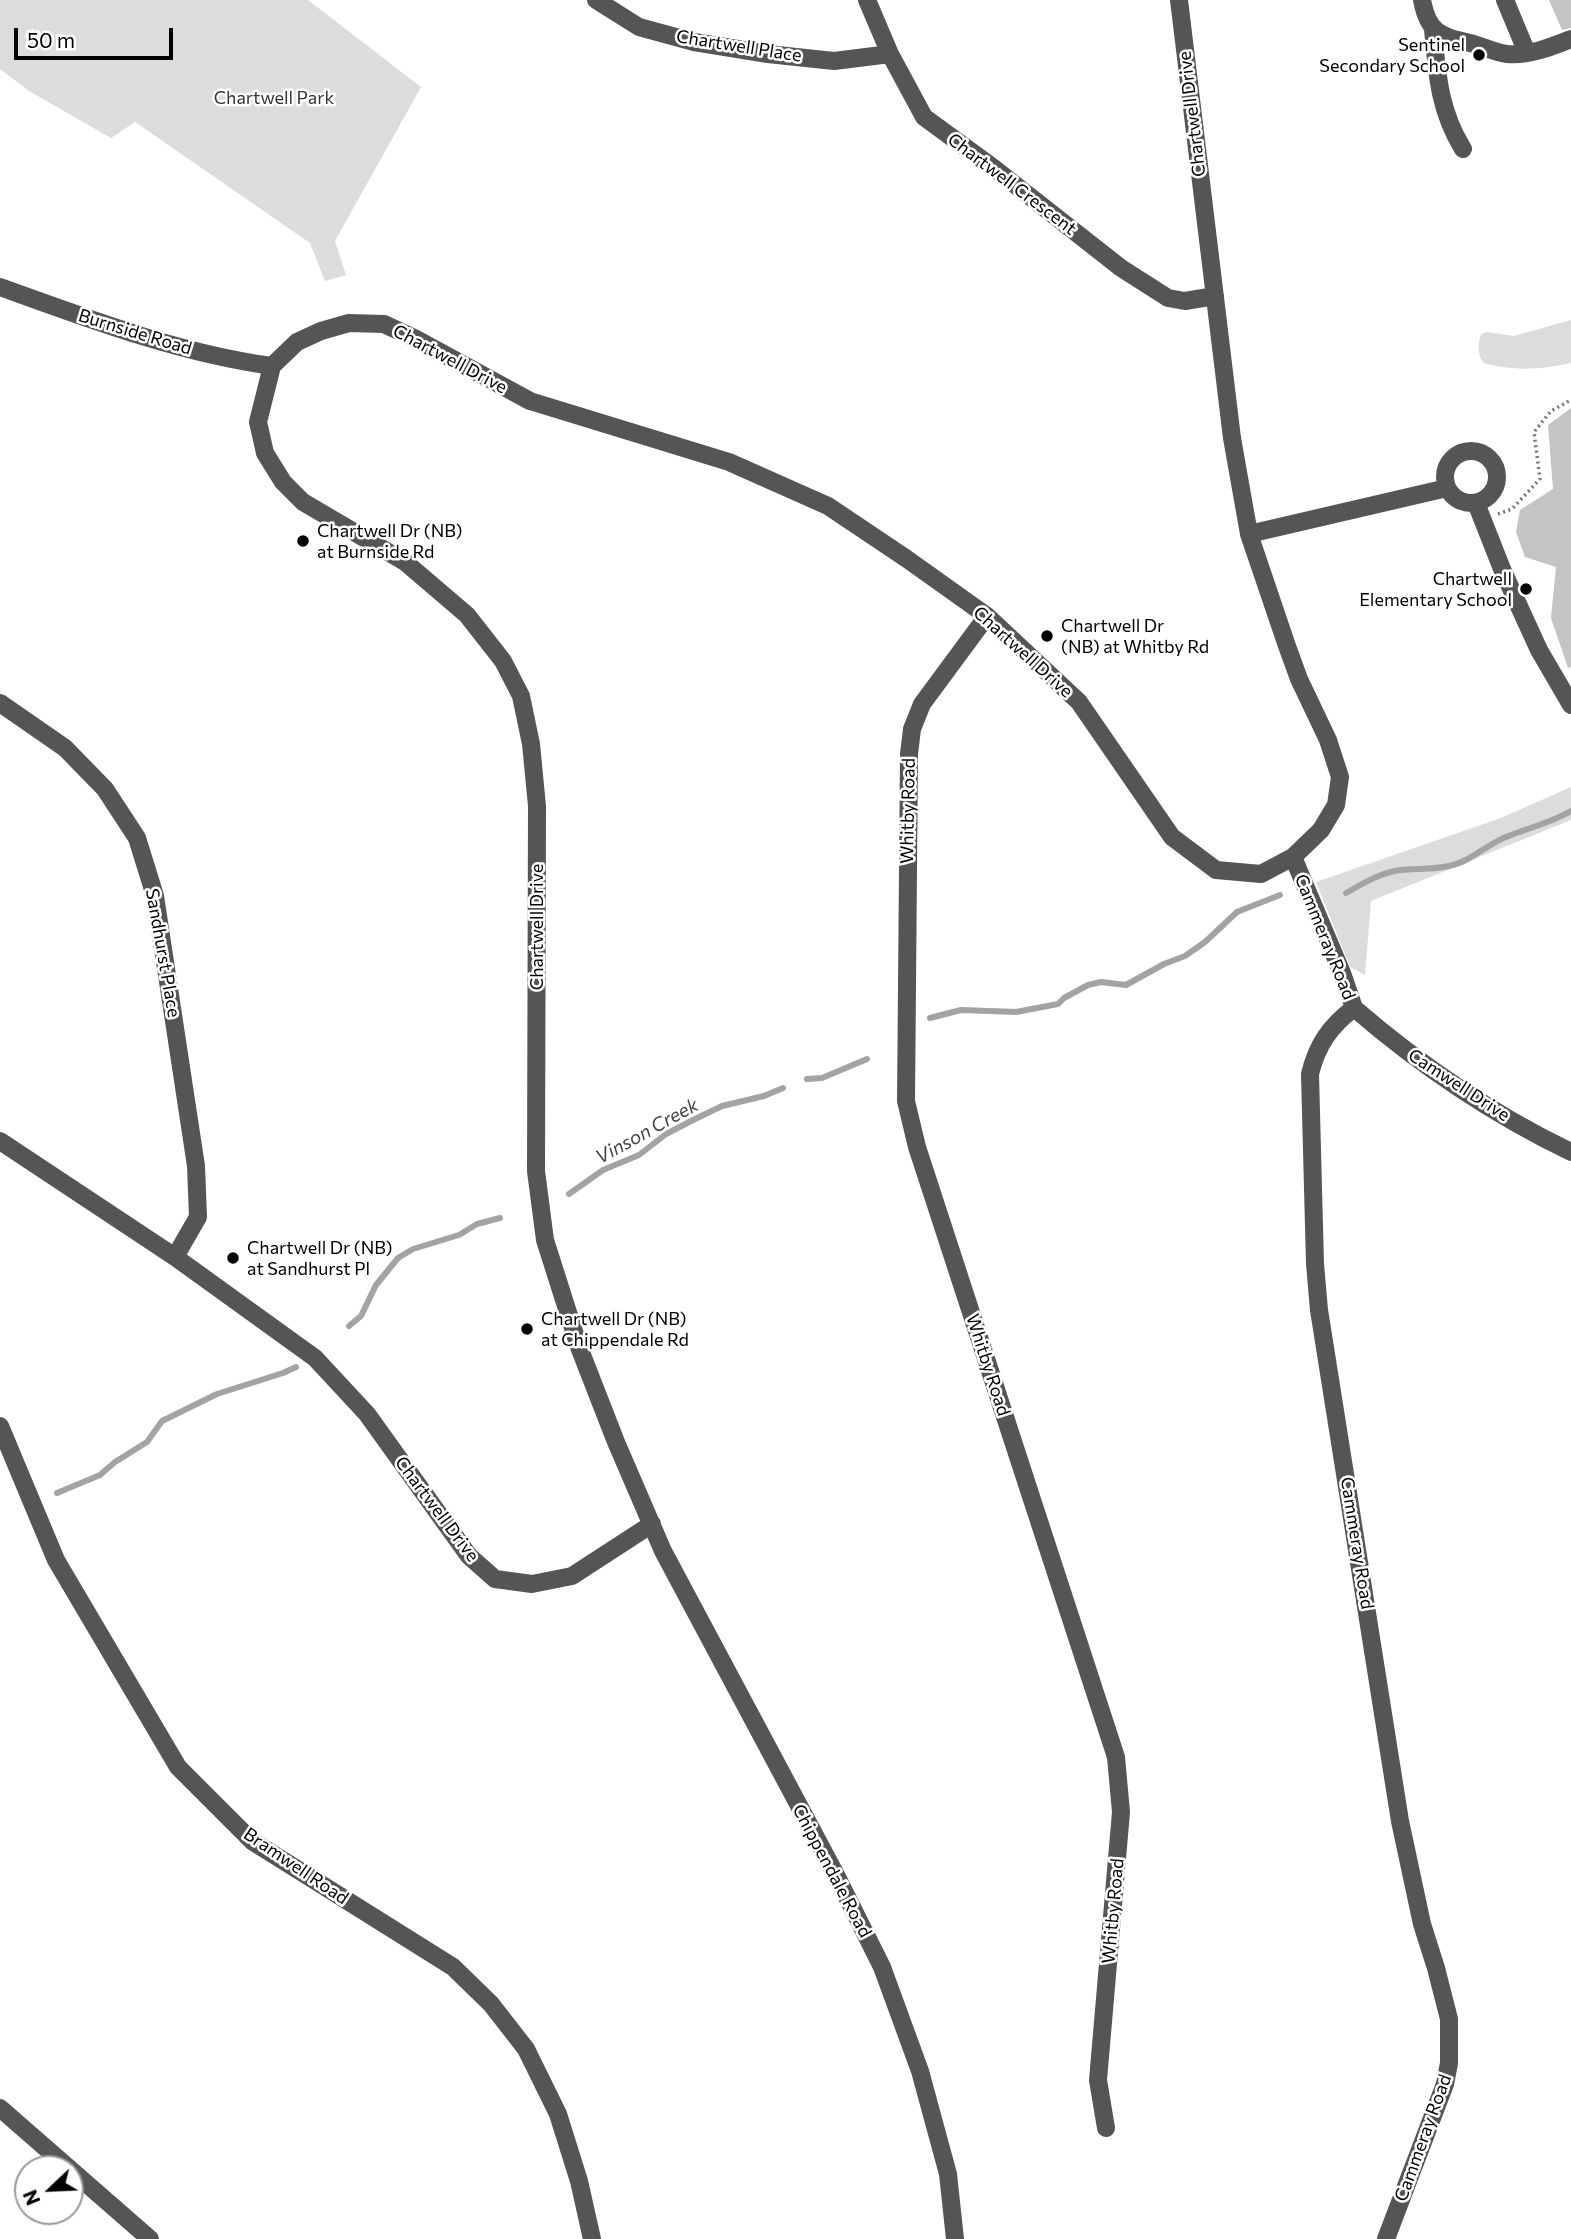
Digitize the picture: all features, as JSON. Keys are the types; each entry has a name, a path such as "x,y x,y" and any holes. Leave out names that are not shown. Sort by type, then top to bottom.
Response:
{"street":[{"name":"Chartwell Place","path":"596,0 639,27 694,42 834,61 890,54"},
{"name":"Chartwell Crescent","path":"867,0 890,54 924,117 1005,176 1121,268 1168,299 1185,301 1215,296"},
{"name":"Chartwell Drive","path":"1,1144 175,1257 314,1358 367,1414 468,1556 495,1580 532,1584 572,1576 652,1524 579,1347 545,1240 536,1171 537,806 531,744 521,696 502,661 467,615 405,562 303,502 283,482 265,453 258,422 272,366 297,342 321,331 349,323 384,324 530,401 729,462 828,506 987,616 1079,702 1172,837 1216,870 1261,874 1293,858 1321,830 1336,805 1340,777 1328,740 1287,646 1249,534 1232,438 1179,0"},
{"path":"1422,0 1425,16 1433,29 1448,39 1507,54 1527,53 1571,39"},
{"path":"1505,0 1527,53"},
{"path":"1433,29 1438,88 1450,129 1463,149"},
{"name":"Burnside Road","path":"0,287 119,330 226,359 272,366"},
{"path":"1480,511 1496,487 1497,470 1487,456 1471,450 1454,456 1445,471 1447,488 1459,500 1480,511 1502,569 1539,650 1571,705"},
{"path":"1249,534 1447,488"},
{"name":"Whitby Road","path":"987,616 922,704 912,729 909,754 905,1101 917,1147 1116,1758 1121,1812 1098,2080 1106,2128"},
{"name":"Sandhurst Place","path":"0,704 65,748 105,789 137,838 155,895 196,1166 198,1217 175,1257"},
{"name":"Cammeray Road","path":"1293,858 1354,1007 1341,1017 1324,1037 1310,1074 1315,1264 1319,1311 1400,1821 1422,1924 1444,1997 1450,2042 1449,2063 1436,2110 1385,2239"},
{"name":"Camwell Drive","path":"1354,1007 1433,1072 1463,1092 1571,1152"},
{"name":"Bramwell Road","path":"0,1426 56,1560 178,1767 252,1840 453,1967 491,2004 526,2049 558,2114 579,2181 592,2239"},
{"name":"Chippendale Road","path":"652,1524 882,1967 920,2071 948,2174 955,2239"},
{"path":"0,2108 150,2239"}],"path":[{"path":"1480,511 1512,509 1539,479 1534,432 1551,411 1571,400"}],"green space":[{"name":"Chartwell Park","path":"0,0 308,0 421,87 335,241 346,275 325,281 310,243 135,122 111,138 29,91 0,69"},
{"path":"1571,320 1571,363 1516,368 1483,363 1481,359 1481,334 1487,332 1514,336"},
{"path":"1571,787 1571,820 1371,901 1365,975 1350,967 1316,882 1501,818"}],"building":[{"path":"1549,0 1571,0 1571,28 1562,30"},
{"path":"1571,408 1571,667 1568,668 1551,618 1556,567 1525,557 1516,532 1520,510 1553,489 1548,425"}],"waterway":[{"name":"Vinson Creek","path":"1346,893 1393,871 1457,864 1499,840 1571,811"},
{"name":"Vinson Creek","path":"930,1018 961,1010 1016,1012 1058,1004 1088,985 1101,982 1126,985 1185,956 1205,942 1237,912 1280,895"},
{"name":"Vinson Creek","path":"807,1079 822,1078 867,1059"},
{"name":"Vinson Creek","path":"569,1194 603,1170 639,1155 666,1134 695,1119 722,1106 764,1096 783,1088"},
{"name":"Vinson Creek","path":"349,1326 361,1316 376,1285 398,1258 413,1249 459,1235 477,1224 500,1218"},
{"name":"Vinson Creek","path":"57,1493 100,1475 147,1442 162,1421 217,1394 296,1367"}],"place":[{"name":"Sentinel Secondary School","path":"1479,55"},
{"name":"Chartwell Dr (NB) at Burnside Rd","path":"303,541"},
{"name":"Chartwell Elementary School","path":"1526,589"},
{"name":"Chartwell Dr (NB) at Whitby Rd","path":"1047,636"},
{"name":"Chartwell Dr (NB) at Sandhurst Pl","path":"233,1258"},
{"name":"Chartwell Dr (NB) at Chippendale Rd","path":"527,1329"}]}
